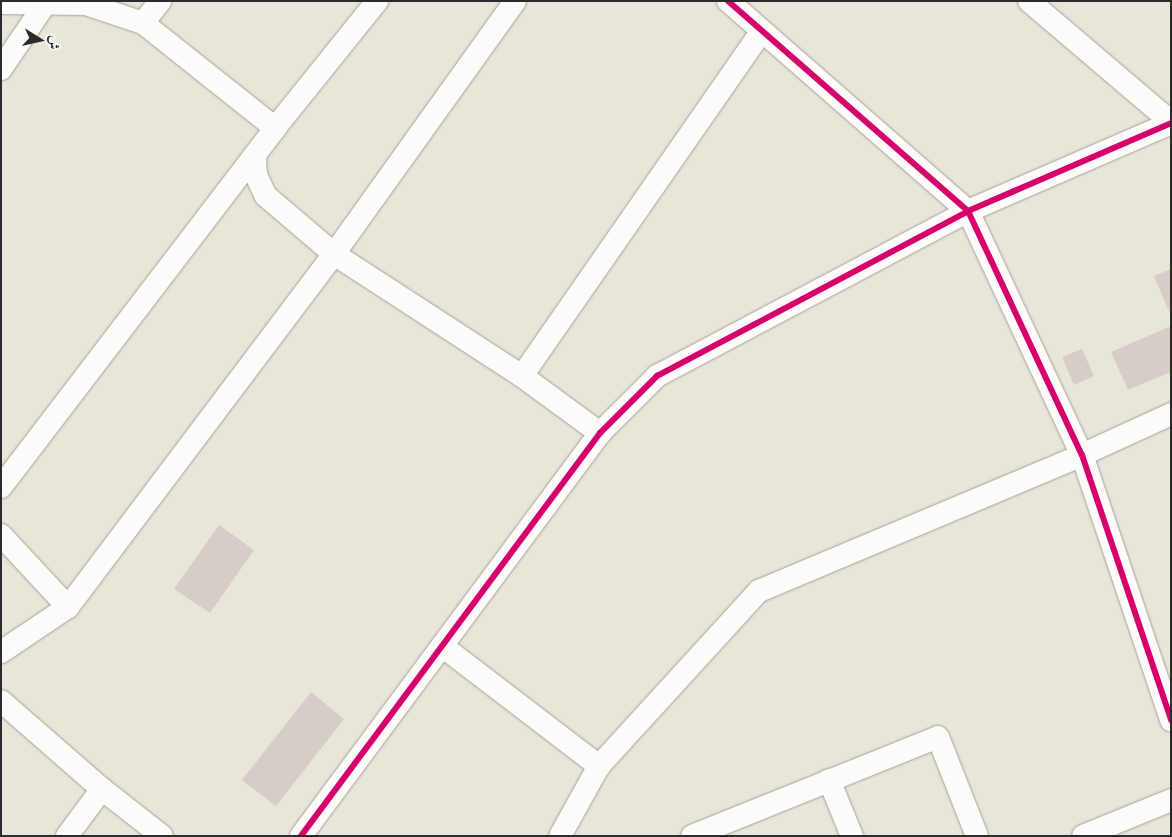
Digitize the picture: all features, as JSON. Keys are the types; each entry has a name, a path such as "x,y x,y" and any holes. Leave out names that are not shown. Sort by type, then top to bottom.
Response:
{"street":[{"path":"143,23 160,1"},
{"path":"1,487 255,158 274,128 377,1"},
{"path":"1,652 68,607 334,254 515,1"},
{"path":"728,1 761,32 968,210 1082,455 1171,720"},
{"path":"301,836 600,433 657,376 968,210 1171,122 1029,1"},
{"path":"1,3 86,4 143,23 274,128"},
{"path":"1,69 47,3"},
{"path":"522,376 761,32"},
{"path":"255,158 256,175 266,196 334,254 522,376 600,433"},
{"path":"560,836 599,766 759,591 1082,455 1171,414"},
{"path":"1,535 68,607"},
{"path":"442,646 599,766"},
{"path":"1,701 102,789 162,836"},
{"path":"692,836 938,737 977,836"},
{"path":"829,780 852,836"},
{"path":"66,836 102,789"},
{"path":"1084,836 1171,800"}],"building":[{"path":"1171,269 1171,316 1154,276"},
{"path":"1171,326 1171,372 1128,390 1111,352"},
{"path":"1082,349 1094,376 1074,385 1062,357"},
{"path":"219,525 254,550 210,613 174,589"},
{"path":"311,692 344,719 276,806 242,780"}],"cycle path":[{"path":"728,1 968,211 1082,455 1171,720"},
{"path":"301,836 600,433 657,376 968,211 1171,123"}]}
